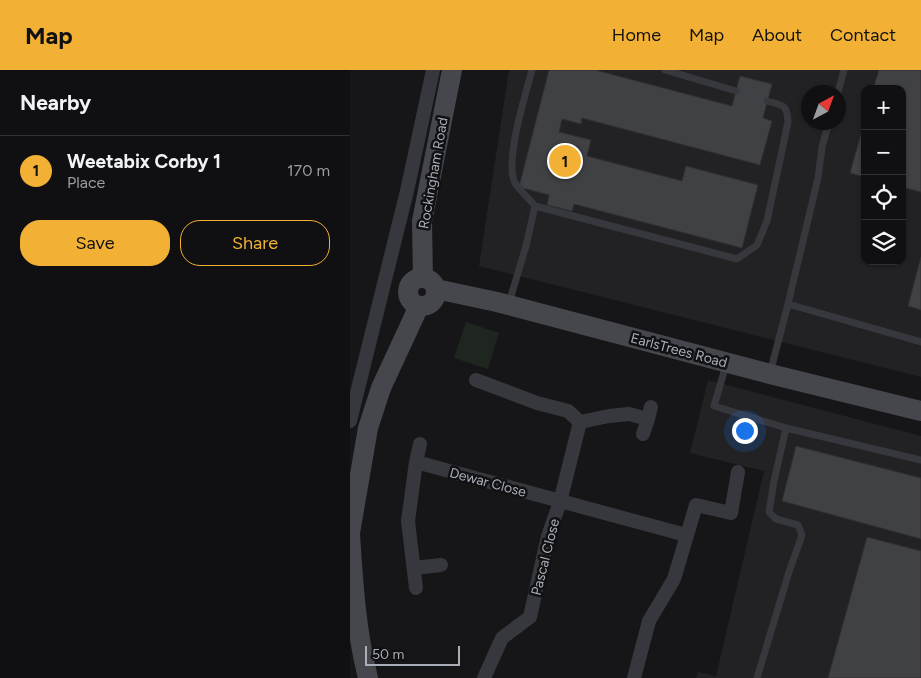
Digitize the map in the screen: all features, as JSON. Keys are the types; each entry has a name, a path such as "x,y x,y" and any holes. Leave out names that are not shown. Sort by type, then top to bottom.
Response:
{"street":[{"path":"350,421 355,380 407,191 433,70"},
{"name":"Rockingham Road","path":"430,284 422,221 452,70"},
{"path":"368,678 354,600 350,533 368,428 381,388 419,306 427,306 436,294 430,284"},
{"name":"EarlsTrees Road","path":"430,284 770,374 921,411"},
{"path":"355,380 381,388"},
{"path":"476,380 538,403 568,411 580,422 609,416 650,413 643,434"},
{"name":"Pascal Close","path":"484,678 502,638 530,617 548,536 560,502 580,422"},
{"path":"416,588 408,521 420,444"},
{"name":"Dewar Close","path":"416,462 686,535"},
{"path":"634,678 649,621 674,579 696,505 731,513 738,472"},
{"path":"414,568 441,565"}],"lane":[{"path":"532,70 518,125 512,171 515,183 535,206 737,258 757,245 767,221 788,122 788,110 784,106 767,101"},
{"path":"665,70 736,91"},
{"path":"840,85 844,70"},
{"path":"770,374 818,178 822,147 827,130"},
{"path":"508,305 526,246 535,206"},
{"path":"788,304 921,342"},
{"path":"726,362 714,406 786,428 921,460"},
{"path":"757,678 802,535 798,525 776,519 769,512 786,428"}],"shaded area":[{"path":"509,70 921,70 921,377 479,266"},
{"path":"466,322 499,333 488,369 454,358"},
{"path":"708,380 921,436 921,678 696,678 698,672 716,676 764,471 690,453"}],"building":[{"path":"549,70 595,70 732,106 740,76 772,84 763,118 772,121 760,165 582,118 581,124 562,119 559,132 591,140 587,156 682,181 686,166 758,185 742,248 574,204 572,211 547,205 549,195 519,187"},
{"path":"879,70 921,70 921,192 906,188 906,85 874,85"},
{"path":"861,134 861,176 850,173"},
{"path":"921,257 921,310 908,306"},
{"path":"796,446 921,478 921,539 782,501"},
{"path":"867,537 921,551 921,678 828,678"}],"place":[{"name":"Weetabix Corby 1","path":"565,161"}]}
